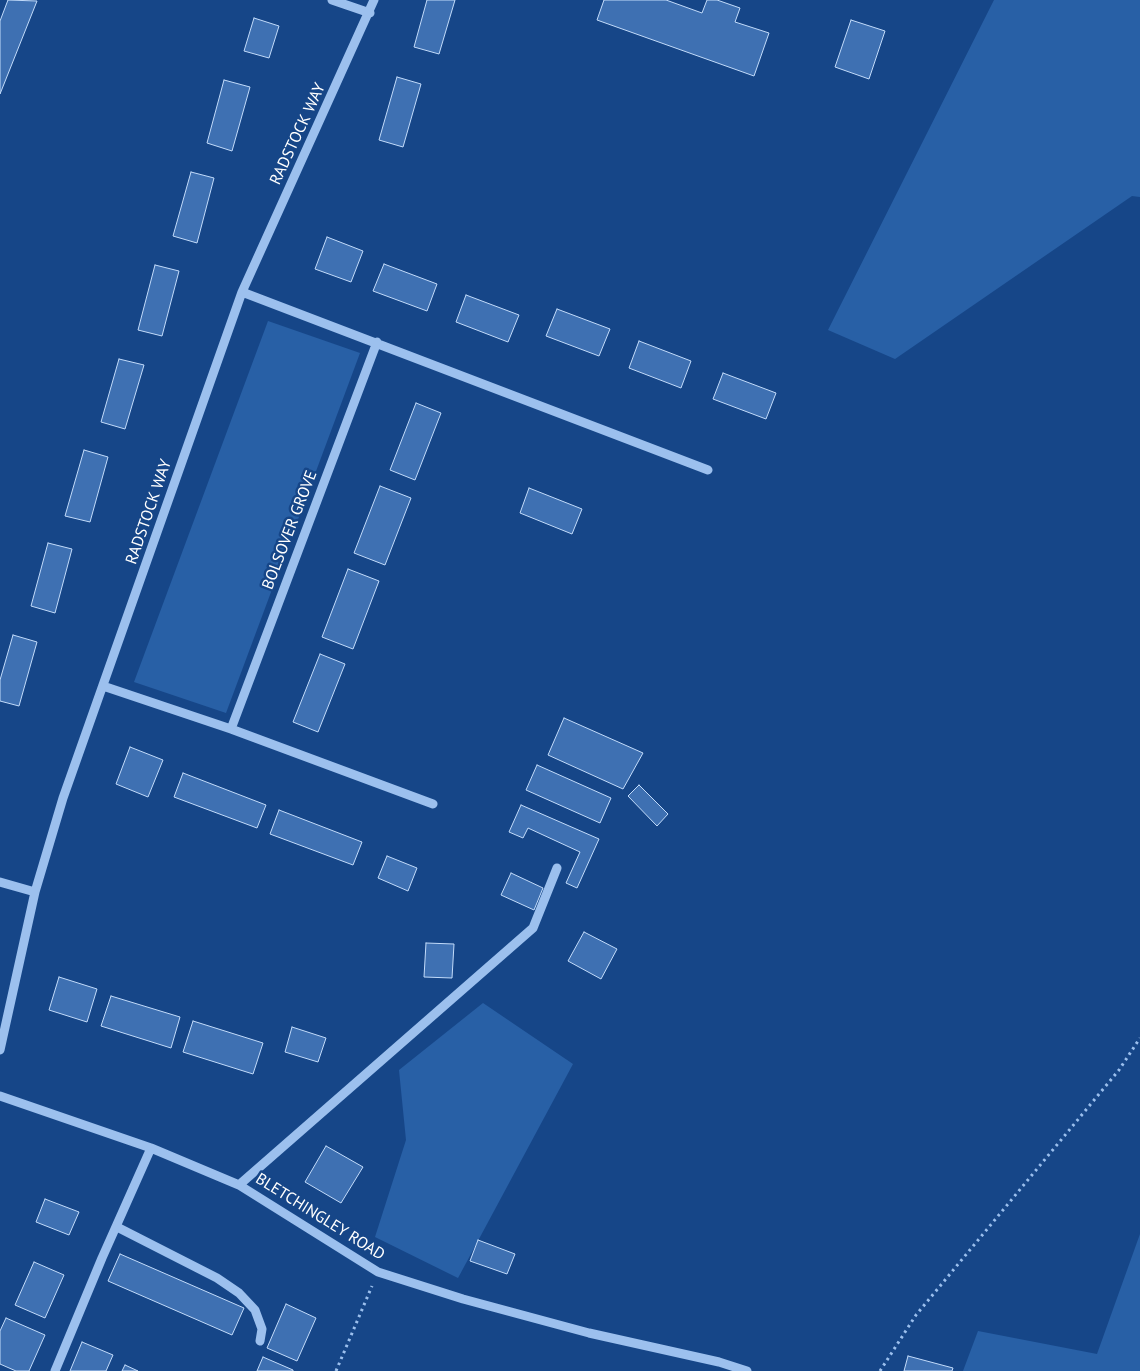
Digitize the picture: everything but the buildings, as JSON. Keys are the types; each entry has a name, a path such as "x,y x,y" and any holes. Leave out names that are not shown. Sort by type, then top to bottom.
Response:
{"street":[{"path":"332,0 370,13"},
{"name":"RADSTOCK WAY","path":"0,1050 35,892 63,798 242,292 370,13 374,0"},
{"path":"242,292 708,470"},
{"name":"BOLSOVER GROVE","path":"231,729 377,342"},
{"path":"103,686 231,729 433,804"},
{"path":"239,1185 533,928 557,868"},
{"path":"0,882 35,892"},
{"name":"BLETCHINGLEY ROAD","path":"0,1096 152,1148 239,1185 378,1272 463,1299 589,1333 719,1362 747,1371"},
{"path":"55,1371 152,1148"},
{"path":"117,1227 217,1278 239,1293 255,1310 262,1330 260,1341"}],"path":[{"path":"880,1371 916,1316 1119,1070 1140,1038"},
{"path":"336,1371 378,1272"}],"shaded area":[{"path":"994,0 1140,0 1140,197 1132,196 895,359 828,330"},
{"path":"268,321 360,353 226,713 134,682"},
{"path":"483,1003 573,1064 458,1278 375,1237 406,1140 399,1070"},
{"path":"1140,1234 1140,1371 963,1371 978,1331 1097,1354"}]}
